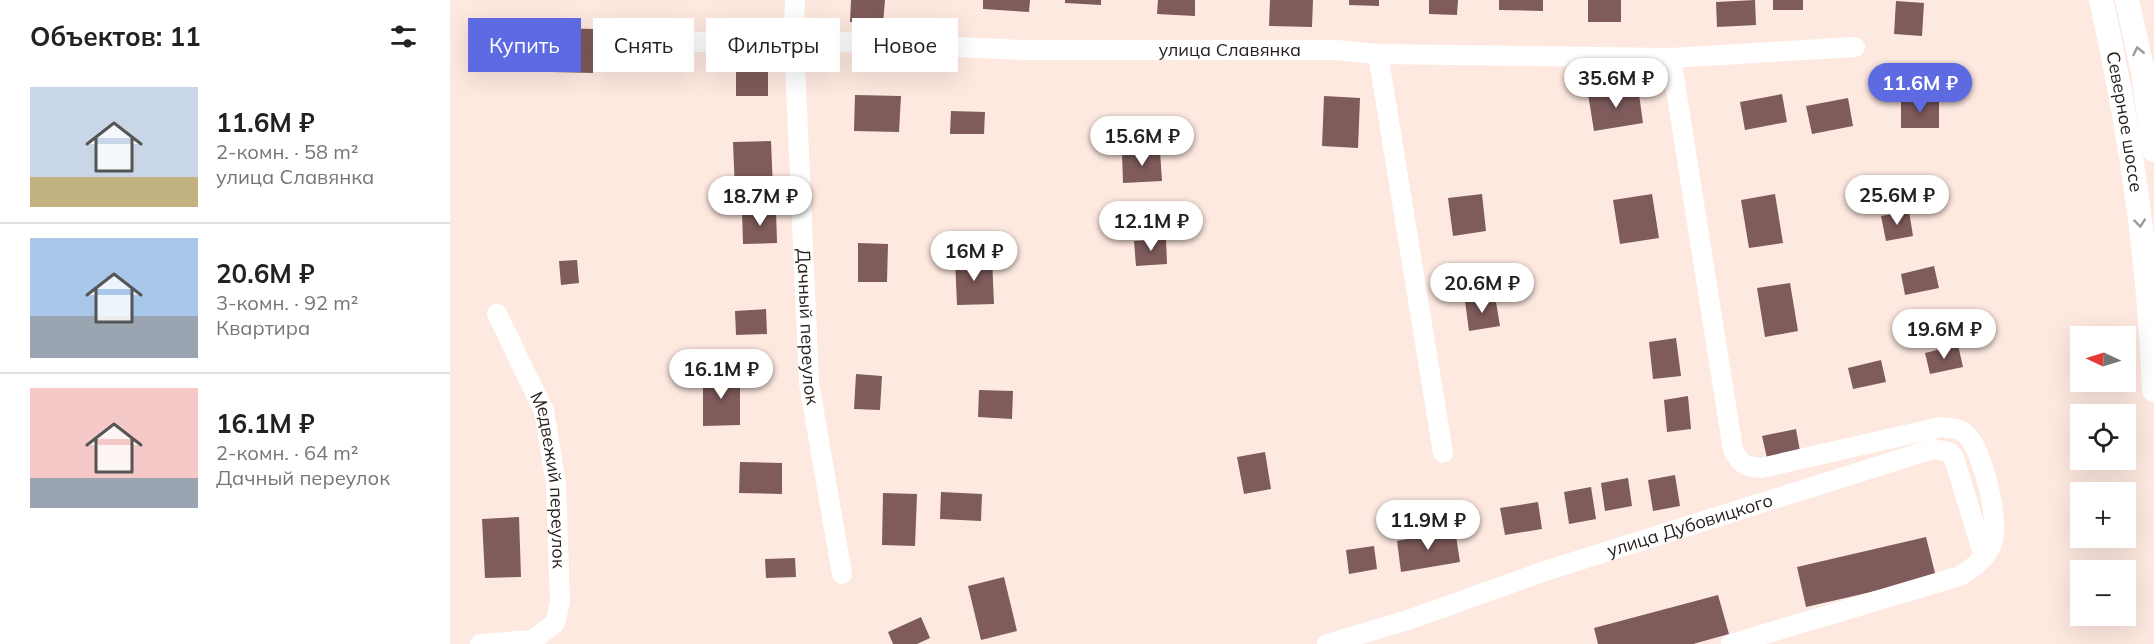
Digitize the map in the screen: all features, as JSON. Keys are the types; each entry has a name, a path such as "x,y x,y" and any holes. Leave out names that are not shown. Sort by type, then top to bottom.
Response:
{"main road":[{"name":"Северное шоссе","path":"2101,0 2114,55 2137,198 2152,330 2154,390"},
{"name":"Северное шоссе","path":"2127,0 2143,72 2154,150"}],"street":[{"name":"Дачный переулок","path":"795,0 795,18"},
{"name":"улица Славянка","path":"840,42 1024,50 1336,50 1378,54 1671,58 1856,47"},
{"path":"1378,54 1443,453"},
{"path":"1671,58 1733,450 1739,462 1748,468 1761,468 1941,426 1955,428 1965,433 1974,445 1991,497 1994,524 1992,542 1984,557 1960,576 1731,644"},
{"name":"Дачный переулок","path":"795,72 809,383 842,574"},
{"name":"Медвежий переулок","path":"497,314 544,411 556,483 560,602 555,623 534,642"},
{"name":"улица Дубовицкого","path":"1327,644 1408,620 1545,571 1933,449 1949,452 1954,458 1984,557"},
{"path":"480,644 534,642"}],"building":[{"path":"851,0 885,0 884,18 852,18 852,22 850,22"},
{"path":"983,0 1030,0 1029,12 983,9"},
{"path":"1065,0 1101,0 1101,5 1065,3"},
{"path":"1158,0 1195,0 1195,16 1157,14"},
{"path":"1270,0 1313,0 1312,27 1269,26"},
{"path":"1349,0 1379,0 1379,6 1349,5"},
{"path":"1429,0 1458,0 1457,15 1429,14"},
{"path":"1499,0 1543,0 1543,11 1499,10"},
{"path":"1588,0 1621,0 1621,22 1588,22"},
{"path":"1755,0 1756,25 1717,27 1716,2"},
{"path":"1773,0 1803,0 1803,10 1773,10"},
{"path":"1896,1 1924,3 1922,36 1894,34"},
{"path":"581,29 593,29 593,73 552,72 581,72"},
{"path":"736,72 768,72 768,96 736,96"},
{"path":"1638,87 1643,123 1594,131 1588,94"},
{"path":"1782,94 1787,122 1745,130 1740,102"},
{"path":"855,95 901,96 899,132 854,131"},
{"path":"1324,96 1360,98 1358,148 1322,146"},
{"path":"1848,98 1853,126 1812,134 1806,106"},
{"path":"1939,100 1939,128 1901,128 1901,101"},
{"path":"951,111 985,112 984,134 950,134"},
{"path":"771,141 773,189 735,191 733,142"},
{"path":"1160,151 1162,181 1123,183 1122,153"},
{"path":"1482,194 1486,231 1453,236 1448,198"},
{"path":"1652,194 1659,238 1620,244 1613,200"},
{"path":"1775,194 1783,243 1749,248 1741,200"},
{"path":"776,210 777,243 743,244 742,211"},
{"path":"1909,211 1913,236 1886,241 1881,216"},
{"path":"1166,239 1167,264 1136,266 1134,241"},
{"path":"858,243 888,244 887,282 858,282"},
{"path":"992,258 994,304 957,305 955,259"},
{"path":"577,260 579,283 561,285 559,261"},
{"path":"1934,266 1939,288 1905,295 1901,274"},
{"path":"1790,283 1798,331 1765,337 1757,288"},
{"path":"1495,296 1500,326 1469,331 1465,301"},
{"path":"766,309 767,334 736,335 735,311"},
{"path":"1948,310 1953,332 1920,339 1915,318"},
{"path":"1676,338 1681,376 1653,379 1649,342"},
{"path":"1958,345 1963,367 1930,374 1925,353"},
{"path":"1881,360 1886,382 1853,389 1848,368"},
{"path":"703,374 740,374 740,425 703,426"},
{"path":"856,374 882,376 880,410 854,409"},
{"path":"979,390 1013,391 1012,419 978,417"},
{"path":"1688,396 1691,429 1667,432 1664,400"},
{"path":"1796,429 1800,451 1767,458 1762,436"},
{"path":"1265,452 1271,489 1244,494 1237,457"},
{"path":"740,462 782,463 782,494 739,493"},
{"path":"1675,475 1680,506 1653,511 1648,480"},
{"path":"1628,478 1632,506 1605,511 1601,483"},
{"path":"1591,487 1596,519 1569,524 1564,492"},
{"path":"941,492 982,494 981,521 940,519"},
{"path":"883,493 917,494 915,546 882,545"},
{"path":"1538,502 1542,529 1505,535 1500,508"},
{"path":"519,517 521,577 485,578 482,519"},
{"path":"1455,530 1460,562 1401,572 1397,541"},
{"path":"1926,537 1936,577 1806,607 1797,567"},
{"path":"1374,546 1377,569 1349,574 1346,550"},
{"path":"795,558 796,577 766,578 765,559"},
{"path":"1004,577 1017,631 981,640 968,586"},
{"path":"1718,595 1729,634 1693,644 1598,644 1594,628"},
{"path":"921,617 930,638 917,644 893,644 888,632"}]}
